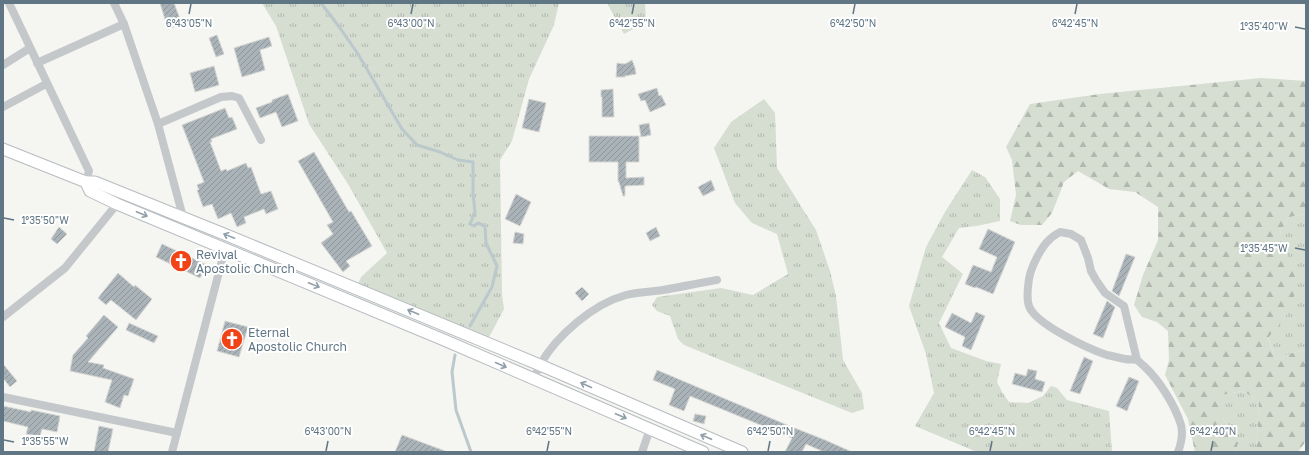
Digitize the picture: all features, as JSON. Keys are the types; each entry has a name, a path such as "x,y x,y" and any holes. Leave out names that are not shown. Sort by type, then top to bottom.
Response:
{"street":[{"path":"9,3 46,84 89,171 86,182 90,191 117,204 466,349 703,452"},
{"path":"114,3 124,24 158,124 183,217"},
{"path":"37,63 124,24"},
{"path":"3,65 30,48"},
{"path":"3,106 46,84"},
{"path":"158,124 221,97 232,96 239,98 261,140"},
{"path":"3,149 86,182 95,182 183,217 540,365 742,452"},
{"path":"3,317 65,268 117,204"},
{"path":"1138,360 1123,359 1086,346 1046,325 1035,315 1029,306 1028,289 1030,273 1038,255 1050,239 1060,232 1071,234 1081,240 1091,271 1096,280 1105,293 1124,306 1138,360 1154,376 1175,410 1181,426 1182,435 1178,452"},
{"path":"172,452 225,249"},
{"path":"534,379 540,365 550,350 573,325 589,313 611,301 626,295 717,280"},
{"path":"3,397 177,433"},
{"path":"642,452 650,429"}],"green space":[{"path":"262,3 559,3 554,25 529,79 512,141 500,160 502,295 504,309 488,339 358,284 361,277 387,253 348,184 309,124 276,26"},
{"path":"607,3 645,3 646,22 624,34"},
{"path":"1261,78 1306,81 1306,214 1289,217 1280,232 1298,286 1287,314 1268,338 1276,360 1292,353 1306,350 1306,441 1298,452 1256,452 1259,400 1242,391 1222,395 1222,417 1239,439 1236,452 1195,452 1188,419 1165,375 1169,360 1168,331 1157,322 1142,317 1134,305 1143,275 1158,240 1158,207 1135,192 1109,189 1078,171 1064,182 1052,213 1042,225 1021,225 1010,221 1016,195 1012,160 1006,147 1030,104 1100,94"},
{"path":"764,99 775,113 777,168 816,230 830,271 836,296 843,360 862,393 864,409 852,413 684,345 678,339 670,316 657,311 652,305 657,297 721,288 753,295 788,274 777,234 752,223 735,203 714,148 731,122"},
{"path":"972,170 985,177 1000,199 1000,221 959,228 942,257 963,274 939,323 951,348 986,361 1001,364 997,382 1009,402 1028,403 1043,396 1051,386 1057,388 1067,400 1109,411 1112,452 977,452 915,426 934,393 926,354 909,306 926,247 945,212"},
{"path":"1306,214 1306,350 1292,353 1276,360 1268,337 1287,314 1285,251 1280,232 1289,217"},
{"path":"1242,391 1259,400 1256,452 1236,452 1239,439 1222,417 1222,395"}],"building":[{"path":"160,3 174,3 182,24 168,29"},
{"path":"217,35 224,54 216,57 209,38"},
{"path":"269,37 272,46 260,50 265,70 242,77 234,48"},
{"path":"632,60 636,74 625,77 616,77 617,63 625,64"},
{"path":"214,66 219,85 195,92 190,73"},
{"path":"657,88 659,96 661,95 666,105 650,112 645,100 641,101 638,94"},
{"path":"613,89 614,117 602,117 601,90"},
{"path":"288,94 298,121 282,127 276,112 260,118 256,108"},
{"path":"529,99 546,103 539,132 522,128"},
{"path":"225,108 229,118 232,117 237,129 211,139 212,142 210,142 221,171 226,169 227,171 246,163 248,168 251,167 261,194 271,191 278,209 266,214 264,209 244,217 246,223 237,227 231,213 218,219 212,204 203,207 197,190 199,190 197,185 204,182 182,125"},
{"path":"649,123 651,135 641,137 639,125"},
{"path":"589,136 639,136 639,162 626,162 626,178 644,177 644,185 625,186 625,196 623,196 618,182 618,162 589,162"},
{"path":"314,152 349,212 351,211 372,246 346,261 350,266 343,272 321,243 333,234 327,225 333,222 298,161"},
{"path":"711,180 715,190 703,196 698,187"},
{"path":"516,194 531,202 520,226 505,219"},
{"path":"59,227 67,234 57,244 51,239"},
{"path":"656,227 660,236 650,241 646,233"},
{"path":"988,229 1015,242 993,294 965,284 973,265 991,272 997,257 979,249"},
{"path":"515,232 524,234 523,244 513,243"},
{"name":"Revival Apostolic Church","path":"162,244 207,265 200,278 156,257"},
{"path":"1126,254 1135,257 1119,296 1112,291"},
{"path":"118,273 134,287 135,285 152,299 136,320 111,300 106,305 98,298"},
{"path":"582,287 589,294 582,301 575,293"},
{"path":"1107,301 1115,307 1103,338 1093,334"},
{"path":"976,312 985,316 971,350 962,346 965,337 945,327 952,313 971,323"},
{"path":"104,315 118,327 88,362 104,365 103,368 134,379 128,396 124,395 120,408 105,402 112,380 70,371 73,355 88,338 86,336"},
{"name":"Eternal Apostolic Church","path":"225,321 248,327 239,357 217,351"},
{"path":"129,323 158,336 154,343 126,330"},
{"path":"1084,357 1093,361 1080,394 1070,391"},
{"path":"3,364 17,381 10,387 3,378"},
{"path":"1028,369 1037,371 1035,379 1045,382 1042,392 1012,384 1015,373 1026,376"},
{"path":"657,370 852,452 824,452 806,444 802,452 785,452 792,438 690,396 684,411 669,405 675,389 653,380"},
{"path":"1129,377 1139,381 1127,411 1116,406"},
{"path":"3,406 60,416 57,432 42,429 40,436 26,434 28,427 3,421"},
{"path":"695,414 706,416 704,424 693,421"},
{"path":"99,426 113,429 108,452 94,452"},
{"path":"402,435 445,451 445,452 395,452"}],"waterway":[{"path":"321,3 358,54 402,129 417,145 440,152 458,160 473,162 473,194 475,212 470,224 474,226 478,223 485,226 486,243 497,266 492,287 470,326"},
{"path":"455,355 452,372 456,410 471,452"}],"place":[{"name":"Revival Apostolic Church","path":"181,261"},
{"name":"Eternal Apostolic Church","path":"232,339"}]}
